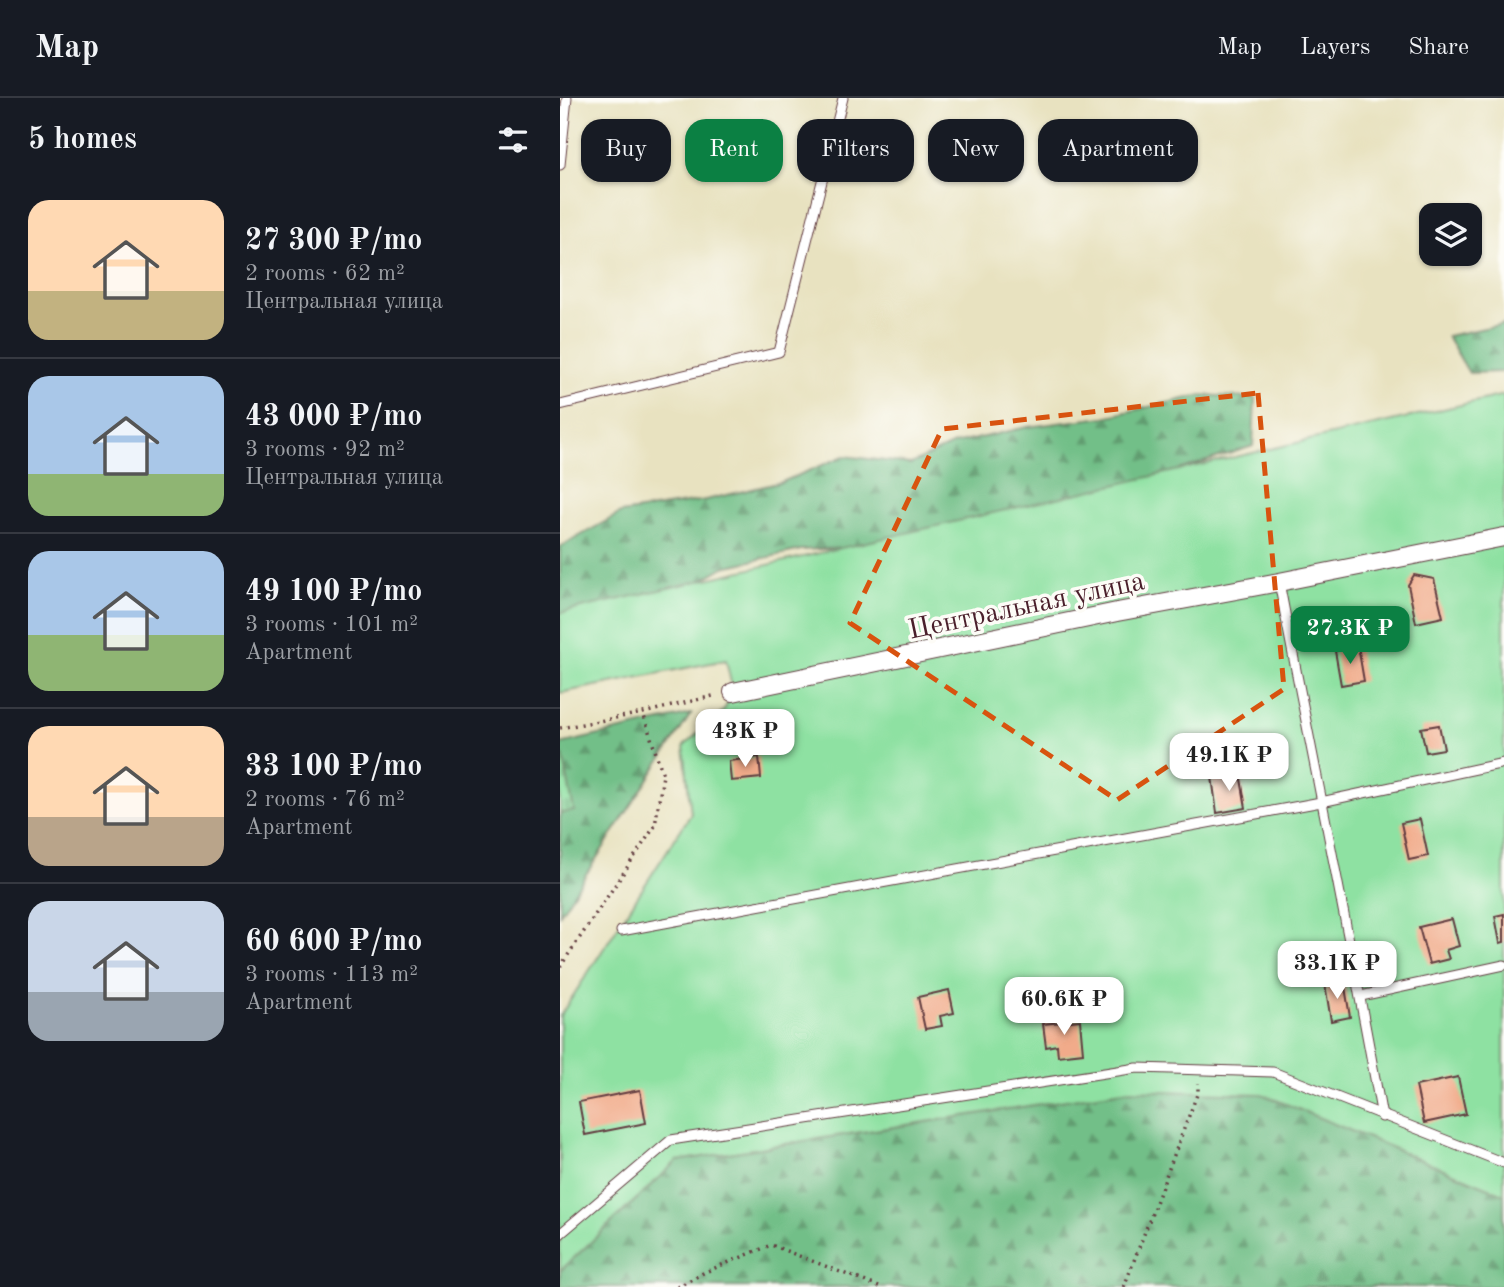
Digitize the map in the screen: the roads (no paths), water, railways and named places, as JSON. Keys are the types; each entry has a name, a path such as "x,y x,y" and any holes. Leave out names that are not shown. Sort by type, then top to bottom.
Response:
{"street":[{"name":"Центральная улица","path":"733,692 1117,612 1504,537"}],"lane":[{"path":"560,165 567,98"},
{"path":"560,405 779,352 843,98"},
{"path":"1279,582 1361,996 1382,1117"},
{"path":"621,931 1321,802 1504,762"},
{"path":"1361,996 1504,965"},
{"path":"560,1234 671,1140 1137,1068 1273,1072 1504,1163"}]}
